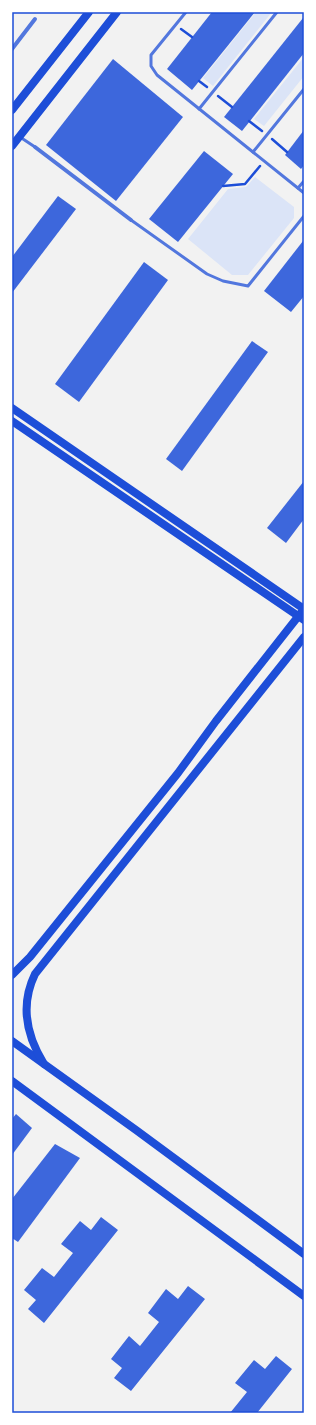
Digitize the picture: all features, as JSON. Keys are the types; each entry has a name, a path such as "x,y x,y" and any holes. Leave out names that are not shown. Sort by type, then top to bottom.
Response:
{"main road":[{"path":"12,110 89,12"},
{"path":"12,146 117,12"},
{"path":"12,408 304,609 301,618 216,721 178,773 30,957 12,975"},
{"path":"12,421 301,618"},
{"path":"44,1064 32,1041 27,1016 27,993 35,974 304,637"},
{"path":"12,1041 304,1254"},
{"path":"12,1081 304,1296"}],"street":[{"path":"12,49 35,20"},
{"path":"35,147 131,220"}],"lane":[{"path":"186,12 151,55 151,66 157,75 304,193"},
{"path":"199,109 276,12"},
{"path":"253,152 304,89"},
{"path":"19,137 35,147"},
{"path":"298,188 304,181"},
{"path":"131,220 207,274 223,281 248,286 304,216"}],"path":[{"path":"186,33 192,37"},
{"path":"223,186 245,184 264,161"}],"shaded area":[{"path":"256,12 272,12 213,86 203,78"},
{"path":"304,57 304,76 264,126 254,119"},
{"path":"255,177 294,207 294,218 248,275 232,275 188,239 228,189 246,187"}],"building":[{"path":"212,12 255,12 192,90 167,69"},
{"path":"303,18 304,53 242,131 224,117"},
{"path":"113,59 183,117 116,201 46,145"},
{"path":"304,130 304,165 301,169 285,155"},
{"path":"204,151 233,174 178,242 149,219"},
{"path":"58,196 76,209 12,293 12,257"},
{"path":"303,241 304,296 291,312 264,291"},
{"path":"144,262 168,280 79,402 55,384"},
{"path":"252,341 268,352 182,471 166,459"},
{"path":"304,481 304,519 286,543 267,528"},
{"path":"16,1114 32,1128 12,1155 12,1119"},
{"path":"55,1144 80,1158 18,1242 12,1238 12,1199"},
{"path":"101,1217 118,1230 44,1323 28,1309 36,1300 24,1290 42,1268 54,1277 73,1253 61,1244 80,1221 91,1230"},
{"path":"188,1286 205,1299 131,1391 114,1378 122,1368 111,1359 129,1336 140,1346 159,1322 148,1313 166,1289 178,1299"},
{"path":"276,1356 292,1369 257,1413 230,1413 247,1392 235,1383 254,1360 265,1369"}]}
